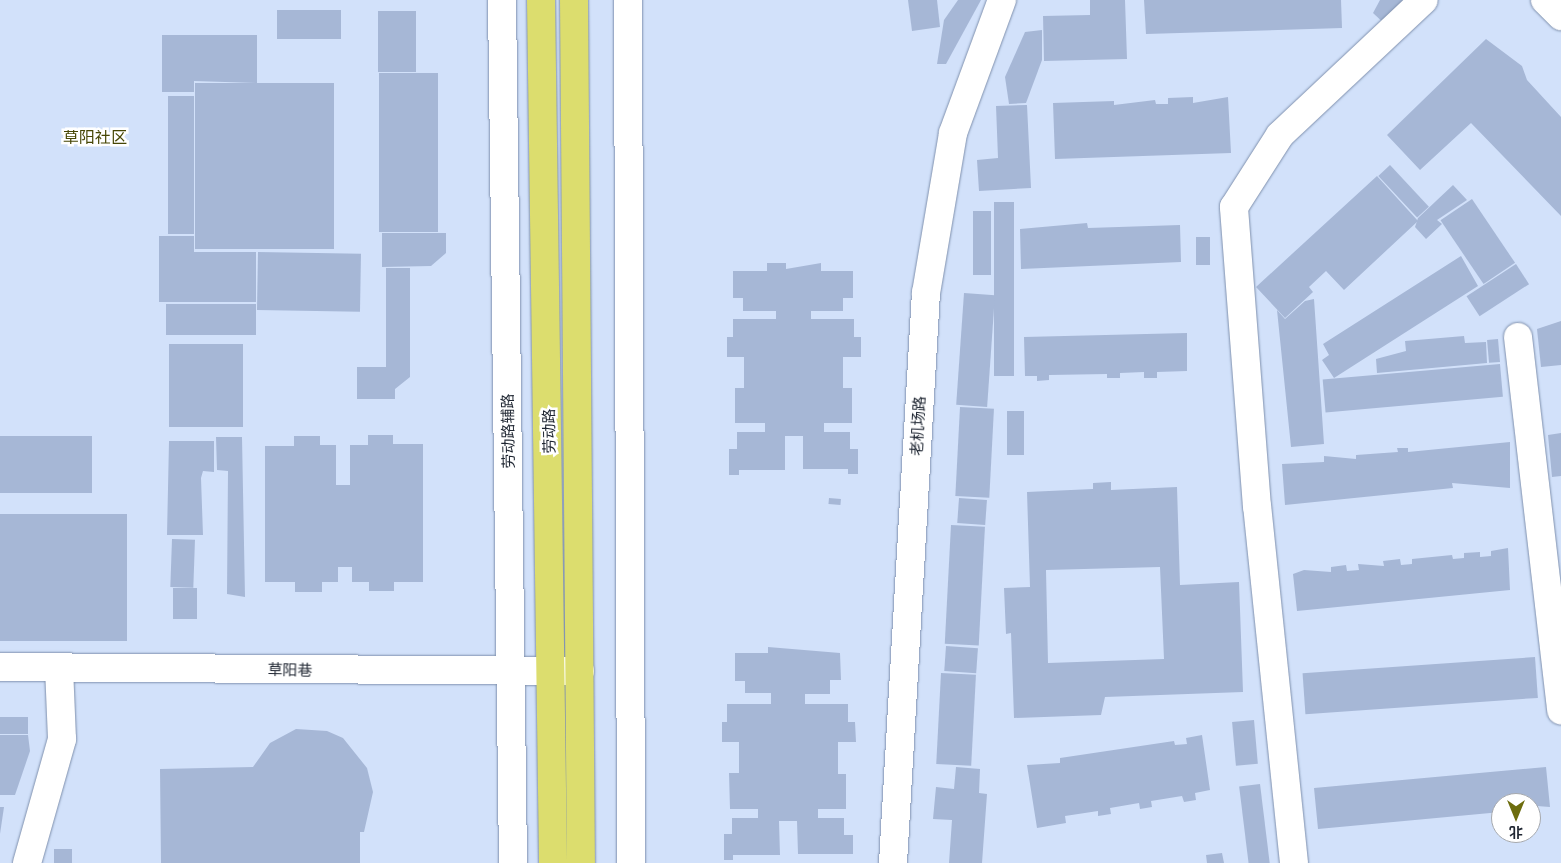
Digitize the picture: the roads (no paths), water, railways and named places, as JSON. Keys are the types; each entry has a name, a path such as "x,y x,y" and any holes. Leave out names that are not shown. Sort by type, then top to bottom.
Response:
{"main road":[{"name":"劳动路","path":"541,0 552,674 553,863"},
{"name":"劳动路","path":"574,0 581,863"}],"street":[{"name":"劳动路辅路","path":"502,0 513,863"},
{"path":"628,0 631,863"},
{"name":"老机场路","path":"893,863 926,293 953,133 1002,0"},
{"path":"1294,863 1257,507 1234,207 1280,135 1424,0"},
{"path":"1545,0 1561,16"},
{"path":"1518,338 1561,711"},
{"name":"草阳巷","path":"0,667 552,674 580,671"},
{"path":"27,863 62,739 59,668"}],"district":[{"name":"草阳社区","path":"95,137"}]}
